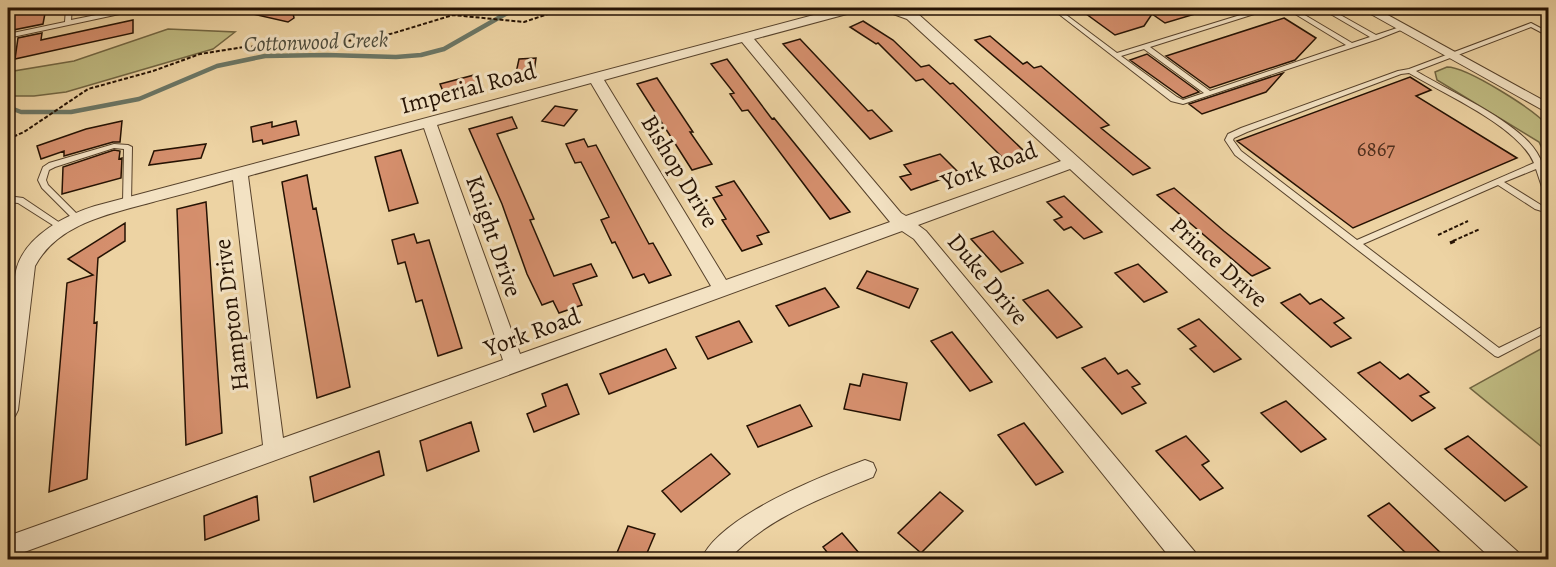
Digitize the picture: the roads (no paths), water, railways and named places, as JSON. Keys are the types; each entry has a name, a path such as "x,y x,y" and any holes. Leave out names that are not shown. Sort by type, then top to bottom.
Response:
{"street":[{"name":"Imperial Road","path":"78,219 128,203 853,8"},
{"name":"Prince Drive","path":"890,8 912,16 1510,560"},
{"path":"1366,8 1548,109"},
{"name":"Duke Drive","path":"744,37 895,217 928,243 1187,560"},
{"name":"Bishop Drive","path":"595,77 723,290"},
{"name":"Knight Drive","path":"429,122 514,365"},
{"name":"York Road","path":"18,549 273,452 1074,162"},
{"name":"Hampton Drive","path":"240,173 273,452"},
{"path":"8,410 11,347 26,266 32,254 78,219"},
{"path":"712,560 722,547 745,528 818,490 865,470"}],"lane":[{"path":"68,23 69,8"},
{"path":"8,36 138,8"},
{"path":"1054,8 1176,100 1187,102 1403,28"},
{"path":"1117,55 1269,8"},
{"path":"1289,8 1352,46"},
{"path":"1324,8 1376,38"},
{"path":"1548,34 1531,25 1229,137 1229,143 1238,153 1498,353 1548,327"},
{"path":"1144,46 1210,94"},
{"path":"1410,71 1517,136 1529,147 1548,193"},
{"path":"78,219 45,186 42,180 46,169 52,165 114,146 128,147 128,203"},
{"path":"1356,244 1537,165"},
{"path":"1498,182 1538,207 1548,210"},
{"path":"8,199 20,200 78,219"}],"waterway":[{"name":"Cottonwood Creek","path":"8,107 21,112 71,112 139,99 217,66 265,56 396,57 421,55 444,49 516,8"}]}
